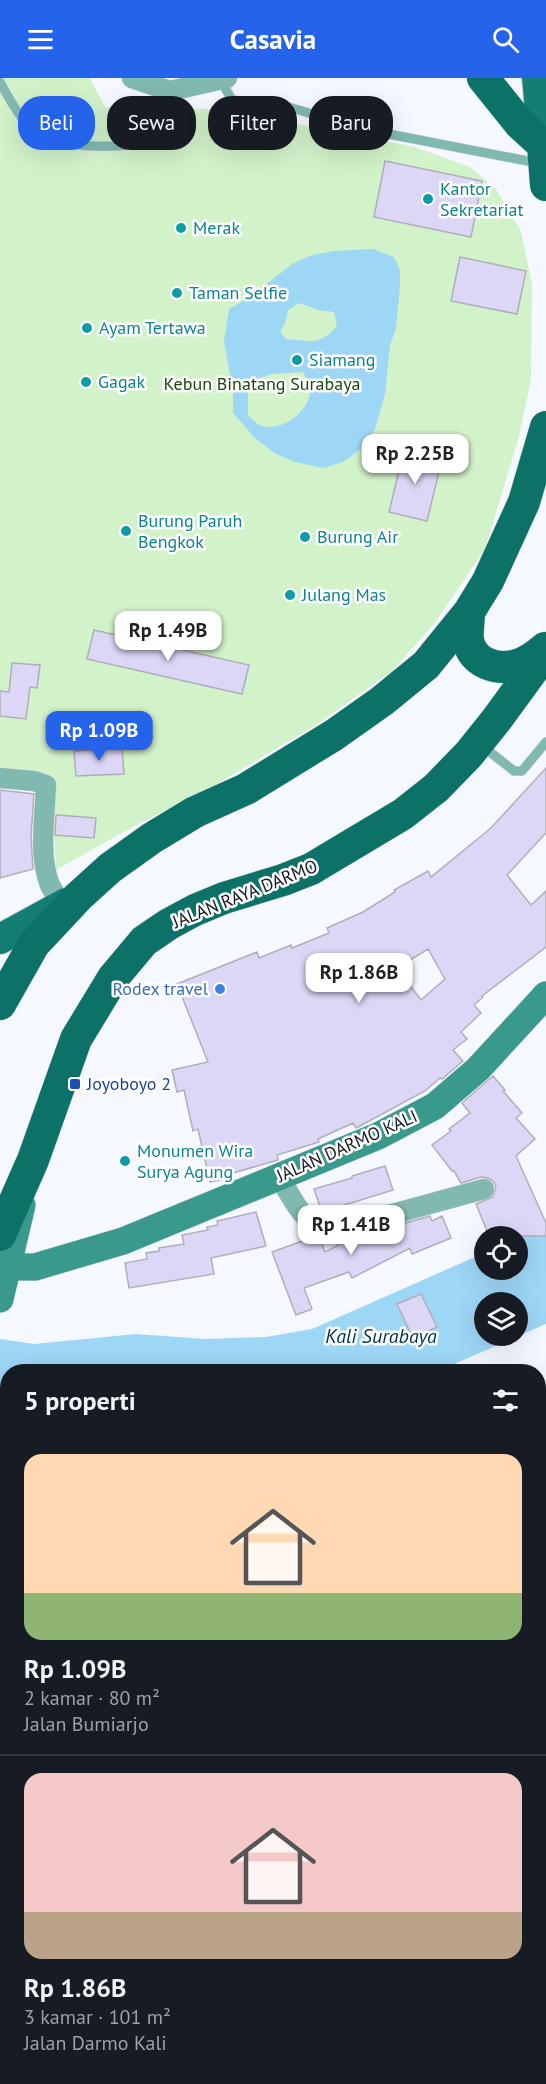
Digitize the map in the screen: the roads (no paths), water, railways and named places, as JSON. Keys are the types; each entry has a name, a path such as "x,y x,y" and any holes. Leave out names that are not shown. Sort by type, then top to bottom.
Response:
{"highway":[{"path":"483,78 520,124 544,165"},
{"path":"0,1004 34,944 70,901 110,868 152,838 292,762 382,701 426,665 469,612 488,581 524,502 546,427"},
{"path":"469,612 468,641 474,655 487,665 504,667 518,665 546,650"},
{"name":"JALAN RAYA DARMO","path":"33,1160 76,1039 113,978 144,941 195,910 311,869 403,814 436,788 478,743 546,650"},
{"path":"0,1235 33,1160"}],"main road":[{"path":"537,78 544,165"},
{"path":"0,939 70,901"},
{"name":"JALAN DARMO KALI","path":"9,1267 35,1267 123,1241 378,1136 435,1106 478,1069 546,995"},
{"name":"JALAN RAYA DARMO","path":"0,1299 33,1160"}],"street":[{"path":"132,78 170,91 224,79"},
{"path":"0,778 34,781 46,785 44,848 46,870 50,887 70,901"},
{"path":"278,1176 309,1222 334,1228 350,1226 484,1189"}],"lane":[{"path":"224,79 231,100 288,107 373,131 544,165"},
{"path":"0,82 16,110 46,138 83,146 141,144 159,134 168,111 170,91"},
{"path":"478,743 514,771 522,771 546,742"}],"water":[{"path":"373,249 394,257 400,270 400,286 396,328 390,345 385,394 375,429 361,449 343,462 323,468 295,462 276,454 257,440 233,413 233,391 224,342 229,309 250,297 292,264 312,255 334,251","holes":["299,303 334,312 337,326 326,337 314,341 286,339 280,332 286,321 288,310","303,372 310,387 309,398 300,413 293,419 285,424 267,427 259,425 248,416 248,392 253,381 271,374"]},
{"name":"Kali Surabaya","path":"546,1226 546,1324 528,1332 528,1292 474,1292 474,1346 495,1346 454,1364 0,1364 0,1339 34,1344 136,1334 206,1339 266,1337 312,1329 474,1257 474,1280 528,1280 528,1234"}],"place":[{"name":"Kantor Sekretariat","path":"428,199"},
{"name":"Merak","path":"181,228"},
{"name":"Taman Selfie","path":"177,293"},
{"name":"Ayam Tertawa","path":"87,328"},
{"name":"Siamang","path":"297,360"},
{"name":"Gagak","path":"86,382"},
{"name":"Burung Paruh Bengkok","path":"126,531"},
{"name":"Burung Air","path":"305,537"},
{"name":"Julang Mas","path":"290,595"},
{"name":"Rodex travel","path":"220,989"},
{"name":"Joyoboyo 2","path":"75,1084"},
{"name":"Monumen Wira Surya Agung","path":"125,1161"}],"park label":[{"name":"Kebun Binatang Surabaya","path":"262,384"}]}
